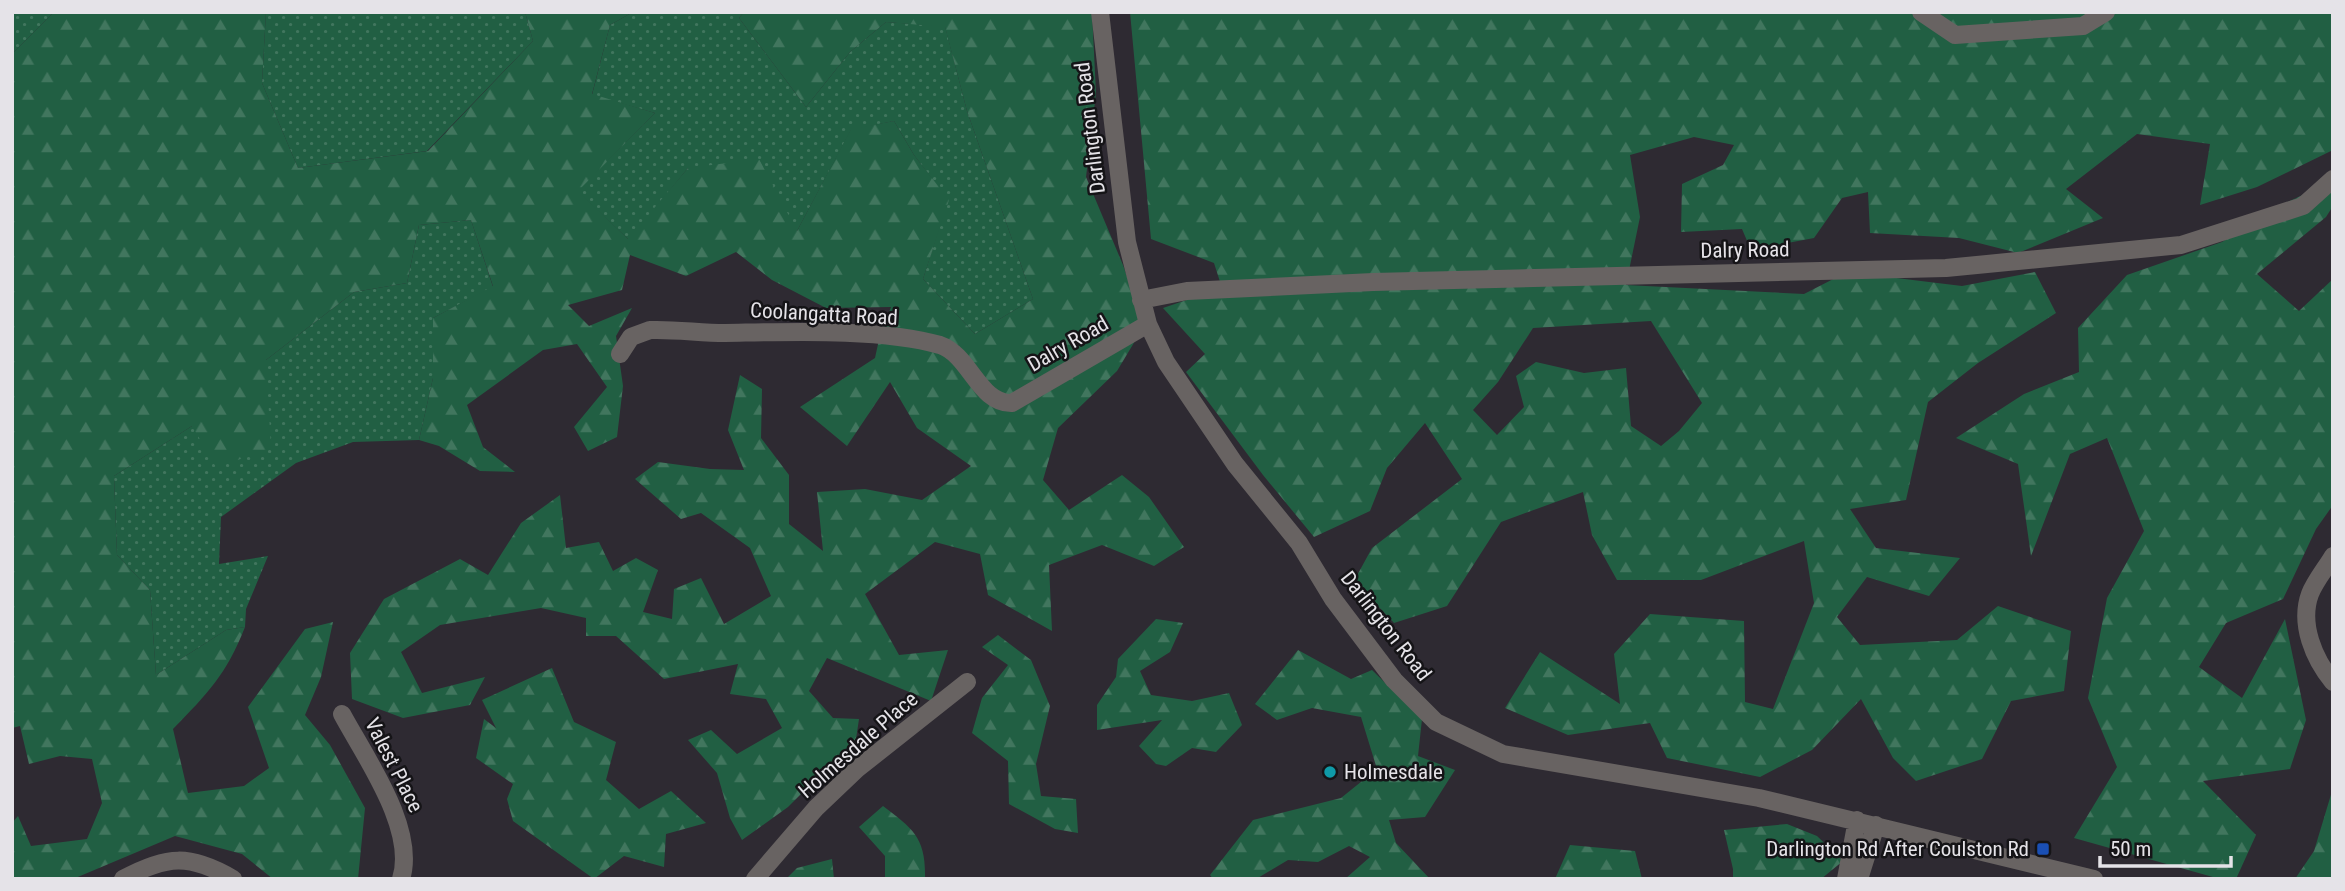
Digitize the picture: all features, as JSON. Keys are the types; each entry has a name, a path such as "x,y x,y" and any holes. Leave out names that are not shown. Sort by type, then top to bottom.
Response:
{"street":[{"name":"Darlington Road","path":"1100,12 1127,242 1148,324 1166,362 1236,464 1299,543 1333,599 1394,680 1436,722 1503,754 1759,798 2094,879"},
{"path":"1922,12 1955,35 2083,26 2106,12"},
{"name":"Dalry Road","path":"1141,300 1187,291 1373,282 1945,268 2182,245 2303,206 2333,179"},
{"name":"Dalry Road","path":"1012,403 1148,324"},
{"name":"Coolangatta Road","path":"620,354 631,337 650,330 864,335 930,343 947,348 959,357 994,400 1012,403"},
{"path":"2333,556 2310,594 2307,611 2311,644 2321,667 2333,682"},
{"name":"Holmesdale Place","path":"755,879 816,808 857,769 967,682"},
{"name":"Valest Place","path":"342,714 401,826 404,871 401,879"},
{"path":"1846,879 1857,820"},
{"path":"1859,879 1876,825"},
{"path":"123,879 174,858 212,866 233,879"}],"green space":[{"path":"12,12 54,12 12,54"},
{"path":"54,12 266,12 262,83 298,168 428,151 533,41 525,12 633,12 610,25 592,94 655,113 578,191 628,239 688,168 759,159 797,231 851,129 894,121 914,155 949,200 923,279 975,334 1033,299 967,111 945,27 886,22 850,52 806,107 739,18 744,12 1092,12 1096,93 1086,177 1123,265 1144,326 1117,371 1058,428 1043,480 1069,510 1122,475 1149,497 1184,547 1154,566 1102,545 1049,565 1052,631 988,595 980,554 935,542 865,594 899,655 948,650 931,701 827,658 809,691 833,718 859,719 856,739 788,807 742,840 730,818 717,773 688,740 711,730 737,754 782,728 766,699 730,694 738,664 664,679 616,636 586,636 586,618 541,608 440,625 401,652 422,693 485,677 470,705 403,718 352,699 350,653 384,599 460,559 488,575 521,523 560,495 566,548 599,542 613,571 636,558 658,570 643,612 672,619 674,589 701,578 724,624 771,596 750,548 701,513 681,519 635,479 658,462 710,469 744,470 728,430 740,375 762,389 761,438 789,475 789,524 823,551 817,492 865,489 922,500 971,466 917,428 890,382 847,446 800,407 875,358 880,335 891,307 826,308 772,280 736,252 686,276 630,255 622,290 568,305 589,326 632,308 616,336 623,386 617,437 588,451 574,427 607,387 577,344 543,350 467,405 483,447 515,472 480,471 439,446 419,440 433,378 433,318 493,286 471,220 419,225 407,283 354,292 266,360 271,449 216,467 192,426 114,476 117,555 150,590 156,675 226,630 245,627 223,671 173,729 188,793 244,786 269,768 248,707 305,629 333,622 321,677 305,715 330,745 365,808 358,879 273,879 242,854 175,836 73,879 12,879 12,823 18,816 31,846 87,839 102,803 92,759 60,756 29,764 20,726 12,728 12,54"},
{"path":"266,12 525,12 533,41 427,151 298,168 262,83"},
{"path":"633,12 744,12 739,18 806,107 850,52 886,22 945,26 967,111 1033,299 975,334 923,279 948,200 914,155 894,121 851,130 797,231 688,168 629,240 577,191 655,113 592,95 610,25"},
{"path":"1130,12 2333,12 2333,150 2257,187 2200,205 2210,144 2137,134 2066,189 2103,218 2018,253 1959,238 1870,233 1868,192 1842,198 1814,238 1751,250 1742,229 1681,232 1682,184 1723,165 1734,145 1694,137 1630,155 1640,217 1626,285 1804,294 1847,272 1962,286 2035,272 2056,313 1978,363 1928,402 1906,500 1850,509 1876,548 1960,558 1929,596 1867,577 1837,617 1860,645 1957,640 1998,606 2071,631 2064,691 2011,701 1982,759 1916,781 1893,758 1861,699 1812,750 1760,777 1667,758 1650,723 1568,735 1505,708 1540,652 1620,704 1614,654 1650,614 1744,621 1745,702 1773,709 1814,603 1804,541 1701,580 1617,580 1592,535 1583,492 1501,522 1447,606 1394,623 1354,581 1372,548 1462,479 1425,423 1387,468 1370,511 1314,537 1263,475 1186,372 1205,354 1163,308 1222,288 1214,263 1151,239","holes":["1651,321 1702,403 1679,431 1661,446 1631,426 1626,368 1584,373 1536,362 1516,376 1524,407 1497,435 1473,410 1498,382 1533,328"]},
{"path":"2333,181 2333,206 2326,217 2257,274 2299,311 2333,279 2333,505 2316,529 2283,599 2226,623 2199,667 2242,698 2285,619 2306,720 2290,769 2203,781 2256,835 2236,879 2220,879 2074,838 2117,767 2088,698 2107,598 2144,531 2107,438 2070,454 2031,556 2018,464 1956,438 2024,394 2079,372 2078,328 2127,275 2222,242 2281,205"},
{"path":"471,220 493,287 433,318 433,378 419,440 353,442 296,463 221,517 219,564 268,556 246,609 245,627 226,630 156,675 150,590 117,555 114,476 192,426 266,360 354,292 407,283 419,225"},
{"path":"1156,619 1183,623 1170,652 1140,671 1151,695 1192,701 1229,693 1242,725 1216,752 1192,748 1166,766 1156,764 1139,746 1162,720 1097,730 1097,705 1116,677 1118,659"},
{"path":"998,635 1031,660 1050,706 1036,764 1041,796 1076,799 1078,833 1055,829 1009,804 1008,761 972,733 982,698 1008,665 982,647"},
{"path":"1298,650 1351,679 1372,670 1422,719 1418,756 1455,770 1425,817 1389,820 1396,843 1430,879 1345,879 1370,857 1349,846 1318,862 1288,860 1256,879 1213,879 1210,875 1253,820 1341,798 1377,769 1361,717 1312,708 1277,720 1255,704"},
{"path":"552,668 574,722 616,742 606,780 639,809 671,791 706,823 666,834 664,867 624,856 594,879 513,821 507,799 513,784 476,758 484,719 496,728 482,700"},
{"path":"2333,788 2333,879 2295,879 2314,851"},
{"path":"883,806 916,835 923,853 925,879 885,879 885,856 859,827"},
{"path":"1787,824 1817,836 1843,861 1821,879 1733,879 1724,830"},
{"path":"1570,845 1635,851 1642,879 1555,879"},
{"path":"832,859 834,879 786,879 797,868"}],"place":[{"name":"Holmesdale","path":"1330,772"},
{"name":"Darlington Rd After Coulston Rd","path":"2043,849"}]}
